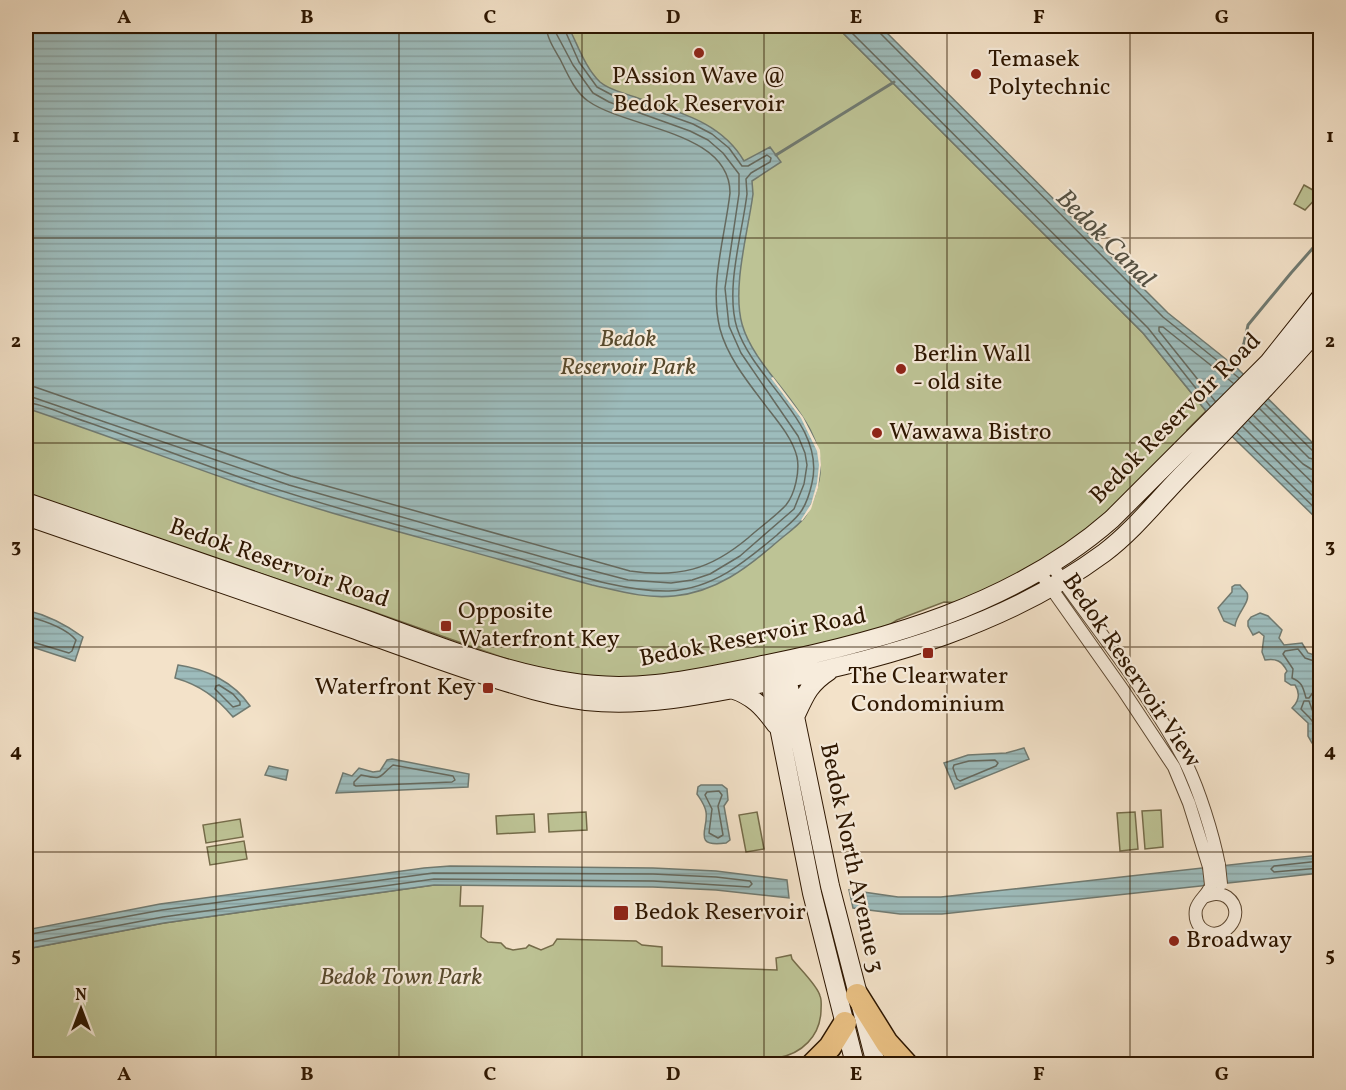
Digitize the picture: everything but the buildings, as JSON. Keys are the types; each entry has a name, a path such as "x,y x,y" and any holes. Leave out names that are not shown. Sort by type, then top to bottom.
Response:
{"highway":[{"path":"857,995 883,1037 906,1065"},
{"path":"813,1065 830,1047 845,1023"}],"main road":[{"name":"Bedok Reservoir Road","path":"26,502 430,642 537,676 597,686 638,687 777,671 833,668 882,656 965,628 1011,608 1056,584 1107,550 1136,524 1208,449 1275,367 1320,298"},
{"name":"Bedok Reservoir Road","path":"26,516 437,660 543,693 584,701 638,702 670,699 730,689 843,648 922,624 1002,591 1045,567 1089,539 1112,519 1194,436 1320,327"},
{"path":"430,642 430,652 437,660"},
{"path":"795,717 806,690 816,679 833,668"},
{"name":"Bedok North Avenue 3","path":"777,671 795,717 830,886 876,1065"},
{"name":"Bedok North Avenue 3","path":"777,671 781,731 812,893 855,1065"},
{"path":"730,689 744,693 756,701 781,731"}],"street":[{"name":"Bedok Reservoir View","path":"1045,567 1174,767 1214,866 1216,884 1235,910 1233,923 1226,930 1215,933 1204,930 1196,919 1197,906 1216,884"},
{"path":"1204,897 1216,894 1229,899"}],"green space":[{"name":"Bedok Reservoir Park","path":"26,26 836,26 1143,333 1206,411 1187,430 1191,435 1084,537 965,603 944,602 897,620 872,636 638,684 535,669 26,494"},
{"path":"1304,185 1320,194 1305,210 1294,204"},
{"path":"1161,810 1163,847 1145,849 1142,811"},
{"path":"586,812 587,830 549,832 548,814"},
{"path":"757,812 764,849 746,852 739,815"},
{"path":"1135,812 1138,849 1120,851 1117,813"},
{"path":"534,814 535,832 497,834 496,816"},
{"path":"240,819 243,837 206,843 203,825"},
{"path":"244,841 247,859 210,865 207,847"},
{"name":"Bedok Town Park","path":"434,885 461,885 460,906 483,906 481,937 488,942 501,943 513,950 526,948 529,945 541,950 553,945 557,939 636,941 642,945 662,947 662,966 777,970 776,958 791,955 819,992 820,1020 813,1036 802,1048 777,1058 621,1064 26,1064 26,949 164,923"}],"water":[{"path":"26,26 568,26 590,70 604,85 696,119 723,136 744,161 770,147 781,162 752,181 753,194 742,259 739,309 750,343 804,418 814,438 820,458 819,480 807,514 754,561 717,584 689,594 664,597 643,595 592,585 303,504 26,408"},
{"path":"836,26 880,26 1168,313 1237,368 1320,450 1320,522 1206,411 1143,333"},
{"path":"1235,585 1240,585 1248,597 1235,626 1224,621 1218,608"},
{"path":"26,610 56,620 83,637 75,661 26,645"},
{"path":"1260,613 1268,616 1282,630 1279,638 1284,645 1302,643 1308,653 1317,656 1320,660 1320,694 1316,701 1320,710 1320,744 1312,743 1308,736 1308,723 1292,708 1299,694 1295,685 1285,681 1287,671 1278,661 1265,660 1262,652 1264,636 1259,632 1253,635 1248,626 1251,617"},
{"path":"178,665 209,673 218,678 236,690 250,706 233,717 207,693 175,678"},
{"path":"1024,748 1029,759 955,789 944,763 968,755 1006,753"},
{"path":"392,759 469,774 468,787 336,793 343,773 352,776 359,768 373,772 380,771 387,760"},
{"path":"269,766 288,770 286,780 265,775"},
{"path":"722,785 727,789 728,800 724,806 730,840 726,843 715,844 705,840 706,812 697,794 698,787"},
{"path":"1320,855 1320,873 942,914 900,914 853,908 849,890 898,897 941,897"},
{"path":"450,866 653,868 716,871 787,880 789,898 716,890 653,887 434,885 164,923 26,949 26,930 160,904"}],"pier":[{"path":"773,377 803,417 820,450 818,488 811,509 802,521 811,504 817,483 819,465 817,451 801,418 771,378"}],"waterway":[{"path":"776,155 894,82"},
{"path":"1234,369 1248,325 1320,240"}],"place":[{"name":"PAssion Wave @ Bedok Reservoir","path":"699,53"},
{"name":"Temasek Polytechnic","path":"976,74"},
{"name":"Berlin Wall - old site","path":"901,369"},
{"name":"Wawawa Bistro","path":"877,433"},
{"name":"Opposite Waterfront Key","path":"446,626"},
{"name":"The Clearwater Condominium","path":"928,653"},
{"name":"Waterfront Key","path":"488,688"},
{"name":"Bedok Reservoir","path":"621,913"},
{"name":"Broadway","path":"1174,941"}],"water label":[{"name":"Bedok Canal","path":"1105,239"}]}
